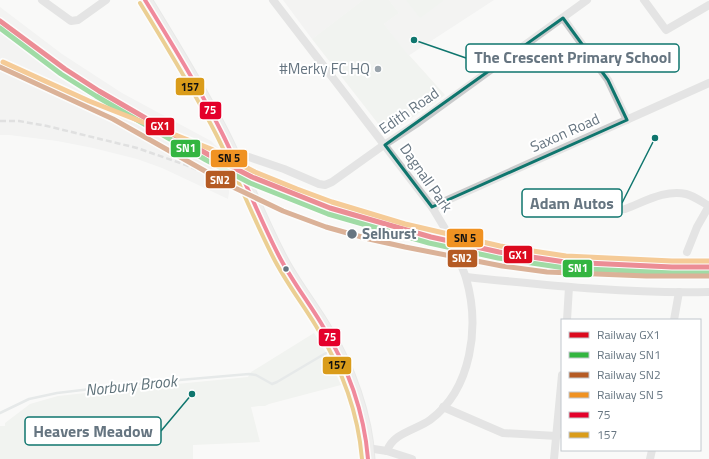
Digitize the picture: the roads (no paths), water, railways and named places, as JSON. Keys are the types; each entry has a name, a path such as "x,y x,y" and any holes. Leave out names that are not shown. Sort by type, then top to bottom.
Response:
{"main road":[{"path":"145,0 207,105 233,156 252,201 278,254 334,345 349,378 358,405 368,453"}],"street":[{"path":"42,0 71,21 78,20 106,0"},
{"name":"Dagnall Park","path":"272,0 432,208 447,232 466,277 471,314 470,348 465,373 459,386 443,407 425,423 393,440 388,452"},
{"name":"Edith Road","path":"233,156 249,156 319,184 325,185 332,182 416,124 587,0"},
{"path":"644,0 666,30 709,5"},
{"path":"563,18 608,80 627,120"},
{"name":"Saxon Road","path":"432,208 709,84"},
{"path":"625,209 660,195 678,193 691,195 709,206 697,226 687,252"},
{"path":"466,277 569,287 709,292"},
{"path":"567,319 569,287"},
{"path":"674,319 678,292"},
{"path":"554,459 561,387"},
{"path":"443,407 503,433 557,436"},
{"path":"368,453 388,452 412,459"}],"waterway":[{"name":"Norbury Brook","path":"0,413 29,399 57,393 133,384 249,374 256,375 272,384 326,353"}],"railway":[{"path":"0,121 19,121 47,126 137,148 186,165 215,178"}],"rail line":[{"name":"GX1","path":"0,21 65,69 99,91 209,155 252,177 330,208 431,237 499,252 565,262 672,267 709,267"},
{"name":"SN1","path":"0,28 61,74 206,160 250,183 328,214 429,243 498,258 565,268 672,273 709,273"},
{"name":"SN2","path":"0,67 113,119 235,188 283,211 326,227 405,247 502,266 547,272 646,276 709,276"}],"place":[{"name":"The Crescent Primary School","path":"414,40"},
{"name":"#Merky FC HQ","path":"378,69"},
{"name":"Adam Autos","path":"655,138"},
{"name":"Selhurst","path":"352,234"},
{"name":"Heavers Meadow","path":"192,394"}]}
